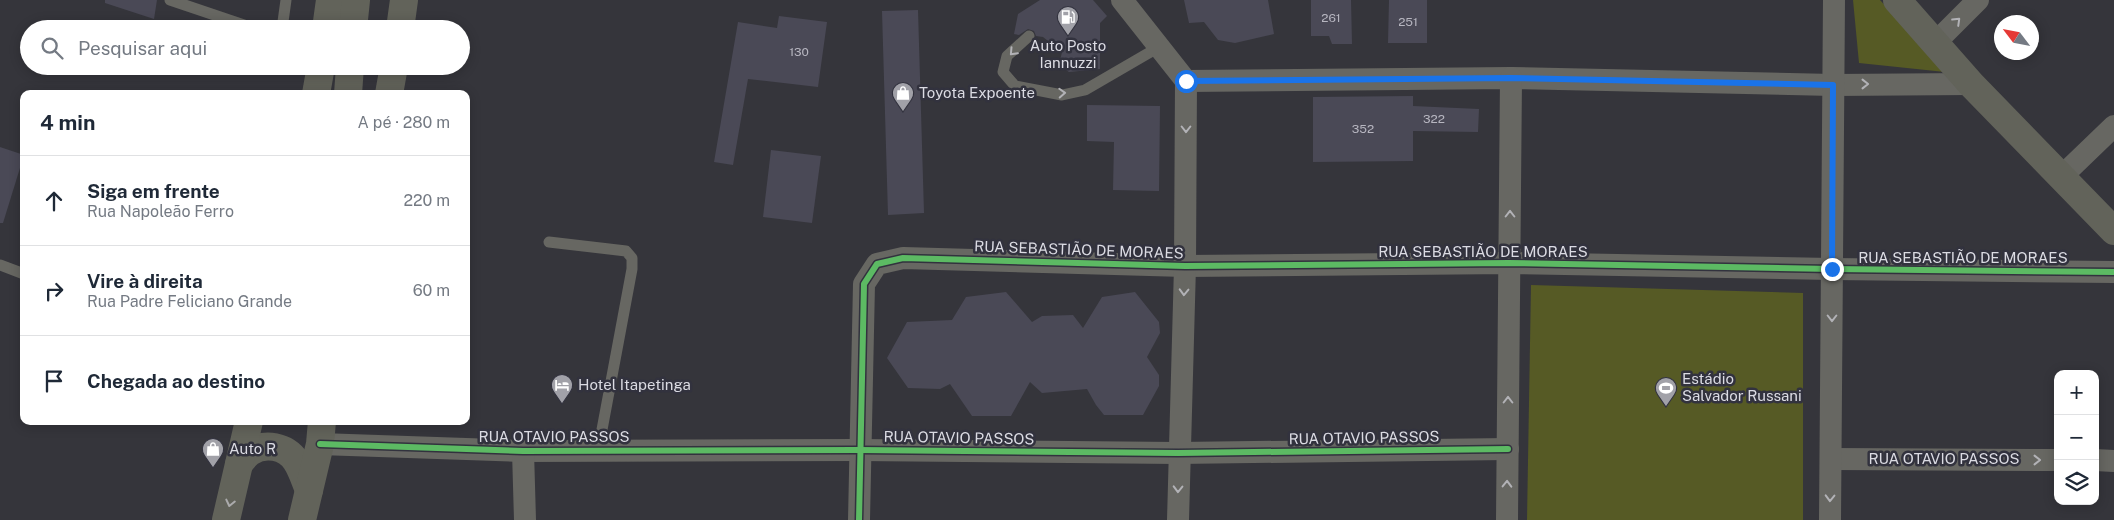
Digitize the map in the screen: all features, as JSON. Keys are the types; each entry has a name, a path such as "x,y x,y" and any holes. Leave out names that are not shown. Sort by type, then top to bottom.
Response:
{"main road":[{"path":"327,20 330,0"},
{"path":"354,20 356,0"},
{"path":"401,20 404,0"},
{"path":"1897,0 1971,84 2114,231"},
{"path":"317,90 319,75"},
{"path":"348,90 349,75"},
{"path":"390,90 392,75"},
{"path":"226,520 248,425"},
{"path":"302,520 321,433"},
{"path":"239,464 249,452 262,447 274,446 286,451 295,460 309,490"}],"street":[{"path":"1122,0 1186,81 1185,266 1178,453 1178,520"},
{"path":"1830,520 1834,0"},
{"path":"1935,42 1978,0"},
{"path":"1186,81 1511,78 1833,85 1971,84"},
{"path":"1507,520 1511,78"},
{"path":"2061,177 2114,126"},
{"name":"RUA SEBASTIÃO DE MORAES","path":"859,450 864,284 877,264 903,258 1185,266 1509,263 2114,272"},
{"name":"RUA OTAVIO PASSOS","path":"321,433 523,451 859,450 1178,453 1508,449"},
{"path":"859,450 859,520"},
{"path":"523,451 525,520"},
{"name":"RUA OTAVIO PASSOS","path":"1831,459 2054,460"},
{"path":"2099,460 2114,461"}],"lane":[{"path":"170,0 229,20"},
{"path":"283,20 286,0"},
{"path":"1029,36 1007,56 1003,72 1015,86 1062,95 1085,90 1159,47"},
{"path":"549,242 626,251 632,258 632,269 598,451"},
{"path":"0,265 20,272"}],"green space":[{"path":"1853,0 1880,0 1945,72 1859,63"},
{"name":"Estádio Salvador Russani","path":"1531,285 1803,293 1803,520 1527,520"}],"building":[{"path":"105,0 157,0 154,19 105,3"},
{"name":"Auto Posto Iannuzzi","path":"1040,0 1093,0 1107,16 1100,23 1100,69 1069,72 1059,65 1062,52 1043,37 1036,36 1034,31 1028,29 1019,35 1014,34 1018,14"},
{"path":"1184,0 1268,0 1274,34 1235,43 1218,40 1204,22 1189,23"},
{"path":"1311,0 1351,0 1352,44 1332,44 1329,36 1311,36"},
{"path":"1389,0 1427,0 1427,43 1388,43"},
{"name":"Toyota Expoente","path":"918,10 924,213 888,215 882,11"},
{"path":"779,16 827,22 818,87 748,79 733,165 714,162 738,22 777,28"},
{"path":"1413,96 1413,106 1479,109 1478,132 1413,131 1413,161 1313,162 1313,97"},
{"path":"1087,105 1160,106 1159,191 1113,190 1114,142 1087,141"},
{"path":"0,147 20,154 20,168 3,223 0,223"},
{"path":"771,150 821,156 812,223 763,217"},
{"path":"1006,292 1032,322 1042,316 1073,315 1083,328 1102,297 1135,292 1159,322 1160,333 1147,357 1159,375 1159,386 1143,415 1104,415 1087,389 1042,393 1030,382 1011,416 972,416 950,384 940,389 908,388 887,358 907,322 952,320 966,297"}],"cycle path":[{"path":"859,520 864,284 877,264 903,258 1185,266 1509,263 2114,272"},
{"path":"320,444 523,451 859,450 1178,453 1508,449"}],"place":[{"name":"Auto Posto Iannuzzi","path":"1068,36"},
{"name":"Toyota Expoente","path":"903,112"},
{"name":"Hotel Itapetinga","path":"562,404"},
{"name":"Estádio Salvador Russani","path":"1666,407"},
{"name":"Auto R","path":"213,468"}],"route":[{"path":"1186,81 1511,78 1833,85 1832,269"}]}
